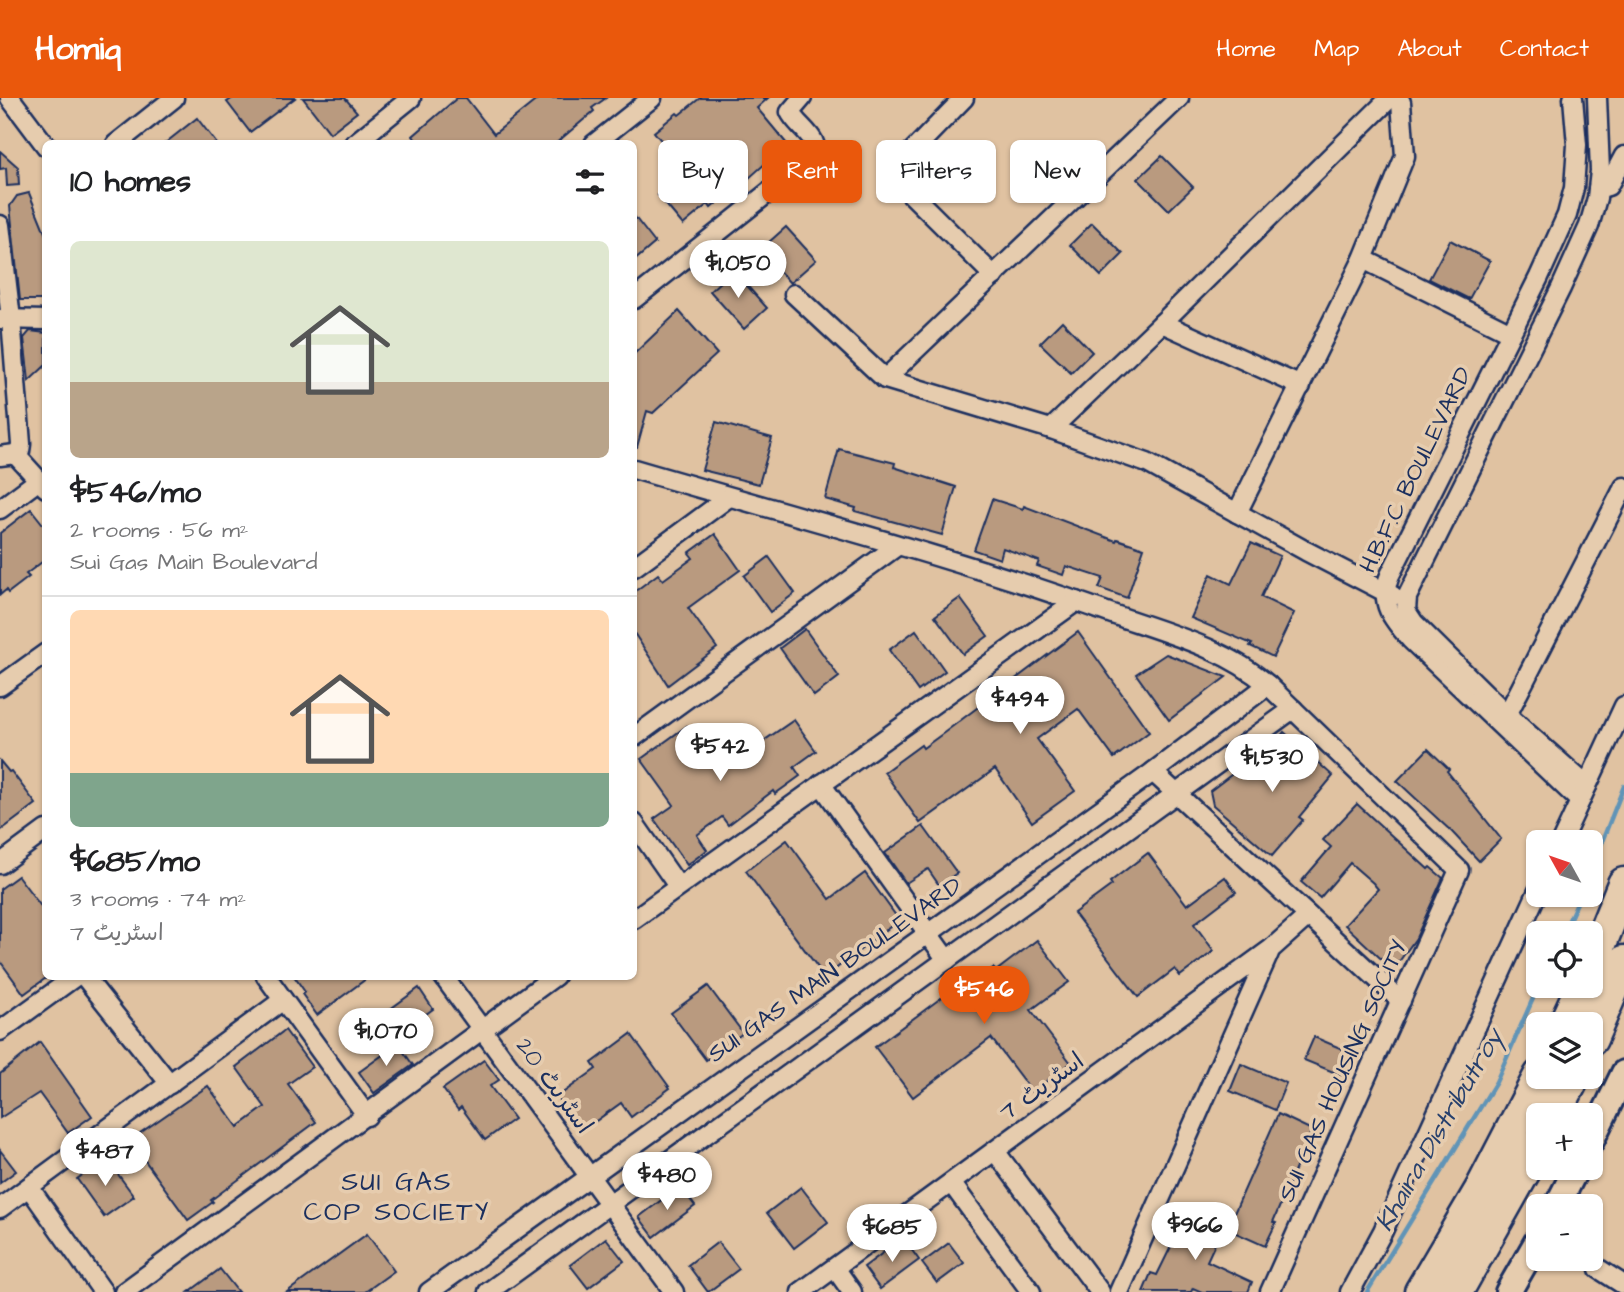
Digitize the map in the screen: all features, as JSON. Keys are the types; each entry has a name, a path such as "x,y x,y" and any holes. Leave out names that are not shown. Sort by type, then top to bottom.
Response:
{"highway":[{"path":"1603,936 1624,884"},
{"path":"1603,1012 1624,962"},
{"path":"1421,1292 1480,1190 1533,1089"},
{"path":"1456,1292 1526,1167"}],"street":[{"path":"10,98 42,141"},
{"path":"121,140 174,98"},
{"path":"359,140 411,98"},
{"path":"599,140 652,98"},
{"path":"637,297 813,157 817,151 816,143 790,112 802,98"},
{"path":"964,98 892,172 993,276"},
{"path":"885,379 1179,98"},
{"path":"1051,429 1390,98"},
{"path":"1237,513 1363,260 1405,156 1401,102 1397,98"},
{"name":"H.B.F.C BOULEVARD","path":"1573,98 1577,145 1571,202 1562,230 1390,575 1384,592 1390,614 1411,640 1584,793"},
{"name":"H.B.F.C BOULEVARD","path":"1584,793 1414,623 1406,611 1405,602 1590,226 1598,189 1601,149 1597,98"},
{"path":"1598,189 1608,186 1624,156"},
{"path":"0,225 6,319 21,444 20,451 8,455"},
{"path":"1363,260 1511,333"},
{"path":"1539,277 1561,288"},
{"path":"794,294 885,379 1051,429 1147,463 1405,602"},
{"path":"6,319 42,320"},
{"path":"1162,323 1301,386"},
{"path":"0,509 42,484 8,455"},
{"path":"488,1292 1293,709 1245,667 1172,635 1077,601 897,545 637,471"},
{"path":"1507,715 1624,487"},
{"path":"637,564 729,497"},
{"path":"637,735 897,545"},
{"path":"637,917 1077,601"},
{"path":"0,686 42,656"},
{"name":"SUI GAS MAIN BOULEVARD","path":"429,1292 1153,772 1268,685"},
{"path":"1567,830 1624,706"},
{"name":"SUI GAS HOUSING SOCITY","path":"1270,1292 1459,870 1293,709"},
{"path":"1153,772 1401,1001"},
{"path":"821,784 947,960"},
{"path":"637,827 678,886"},
{"path":"0,864 42,833"},
{"path":"1350,1292 1383,1231 1531,907"},
{"name":"اسٹریٹ 7","path":"801,1292 1270,950 1308,916"},
{"path":"1119,1292 1270,950"},
{"path":"0,1031 70,980"},
{"path":"87,980 170,1084"},
{"path":"269,980 367,1116"},
{"name":"اسٹریٹ 20","path":"446,980 674,1292"},
{"path":"124,1292 550,980"},
{"path":"0,1208 283,1000"},
{"path":"1603,1116 1624,1073"},
{"path":"995,1151 1100,1292"},
{"path":"952,1184 1031,1292"},
{"path":"29,1187 103,1292"},
{"path":"1508,1292 1526,1261"},
{"path":"835,1268 852,1292"},
{"path":"1603,1271 1624,1285"}],"building":[{"path":"233,98 295,98 250,132 227,102"},
{"path":"303,98 345,98 357,112 330,133"},
{"path":"457,98 466,98 494,134 539,98 606,98 560,140 416,140 413,136"},
{"path":"700,98 768,98 757,108 784,140 762,140 762,166 748,179 748,140 661,140 654,132 677,113 679,115"},
{"path":"197,118 214,140 169,140"},
{"path":"0,151 18,167 19,185 7,186 6,168 0,169"},
{"path":"1162,156 1193,187 1169,210 1138,179"},
{"path":"29,193 42,225 42,300 20,300 10,206 17,196"},
{"path":"665,203 717,203 711,208 708,204 683,225"},
{"path":"637,220 655,243 637,258"},
{"path":"1092,223 1123,254 1101,276 1070,245"},
{"path":"786,227 816,260 790,283 760,250"},
{"path":"1450,240 1490,261 1469,299 1429,279"},
{"path":"733,270 767,308 744,329 710,291"},
{"path":"679,311 717,354 653,413 647,411 637,447 637,351"},
{"path":"1062,321 1092,352 1071,373 1040,343"},
{"path":"30,331 42,332 42,369 29,381 24,338"},
{"path":"716,422 772,438 759,484 702,470"},
{"path":"839,449 895,463 894,467 956,487 942,535 855,511 856,508 825,499"},
{"path":"992,499 1023,509 1024,506 1116,541 1117,539 1144,548 1127,598 1099,588 1103,578 1066,566 1063,575 1037,566 1039,561 1003,548 1000,559 974,550"},
{"path":"31,509 42,523 42,562 26,574 29,577 8,593 6,590 0,595 0,533"},
{"path":"715,534 740,570 688,608 717,648 668,685 637,638 637,590 658,574 663,580 693,558 689,553"},
{"path":"1251,543 1280,556 1261,597 1294,613 1273,657 1250,646 1252,644 1191,618 1211,574 1231,584"},
{"path":"769,557 795,593 770,612 744,576"},
{"path":"960,598 988,636 963,654 935,616"},
{"path":"805,629 839,677 814,696 780,648"},
{"path":"916,630 945,671 918,691 889,650"},
{"path":"1078,632 1149,732 1114,758 1078,709 1037,739 1075,791 1032,822 995,769 920,823 884,772 921,745 923,748"},
{"path":"1166,654 1226,677 1169,720 1136,674"},
{"path":"794,720 816,751 794,767 800,776 775,794 773,791 728,825 722,817 697,835 707,850 687,865 654,819 674,805 641,759 687,726 720,771"},
{"path":"1284,732 1333,776 1299,817 1303,820 1272,856 1213,805 1210,791 1244,765 1251,772"},
{"path":"1428,749 1449,769 1447,771 1501,839 1479,861 1397,781"},
{"path":"0,761 36,804 0,831"},
{"path":"1357,804 1428,869 1430,867 1443,878 1416,938 1393,970 1345,925 1378,889 1373,883 1350,863 1320,898 1301,882 1331,847 1323,840"},
{"path":"923,826 957,873 939,885 928,869 906,883 885,853"},
{"path":"787,840 830,899 865,873 899,920 825,977 746,871"},
{"path":"1148,853 1187,905 1225,877 1236,892 1194,924 1214,951 1180,976 1175,969 1138,997 1074,913 1112,885 1110,882"},
{"path":"18,876 42,908 43,980 24,994 0,961 0,889"},
{"path":"1037,940 1069,982 1031,1010 1071,1063 1032,1092 991,1038 913,1097 875,1047 953,989 958,995 993,968 996,971"},
{"path":"297,980 365,980 317,1015 302,994 305,992"},
{"path":"708,986 743,1033 706,1060 671,1013"},
{"path":"419,988 433,1009 393,1038 378,1018"},
{"path":"285,1030 312,1067 288,1084 316,1122 188,1220 130,1140 208,1086 238,1127 265,1107 236,1067"},
{"path":"631,1034 670,1088 631,1117 621,1103 582,1131 557,1097 596,1069 592,1063"},
{"path":"1314,1037 1352,1053 1343,1076 1304,1060"},
{"path":"40,1042 92,1116 68,1133 39,1093 0,1118 0,1074"},
{"path":"398,1044 413,1065 374,1093 359,1072"},
{"path":"484,1060 499,1080 490,1086 514,1119 485,1140 461,1107 458,1110 443,1089"},
{"path":"1241,1064 1286,1083 1275,1110 1230,1091"},
{"path":"1278,1114 1312,1130 1265,1246 1227,1229"},
{"path":"0,1150 16,1171 0,1183"},
{"path":"106,1158 134,1196 104,1217 77,1179"},
{"path":"680,1186 695,1206 654,1237 639,1217"},
{"path":"801,1187 828,1222 794,1248 767,1213"},
{"path":"1189,1210 1223,1226 1207,1261 1252,1282 1248,1292 1202,1292 1193,1288 1191,1292 1143,1292 1151,1273 1157,1275"},
{"path":"367,1234 394,1271 365,1292 287,1292"},
{"path":"606,1238 624,1261 588,1288 570,1265"},
{"path":"903,1238 919,1260 880,1289 864,1267"},
{"path":"718,1242 739,1269 708,1292 688,1265"},
{"path":"949,1243 964,1263 937,1283 922,1263"},
{"path":"220,1269 238,1292 189,1292"}],"waterway":[{"name":"Khaira Distributroy","path":"1603,839 1624,786"},
{"name":"Khaira Distributroy","path":"1569,921 1575,907"},
{"name":"Khaira Distributroy","path":"1367,1292 1496,1082 1533,998"}],"district":[{"name":"SUI GAS COP SOCIETY","path":"397,1197"}]}
